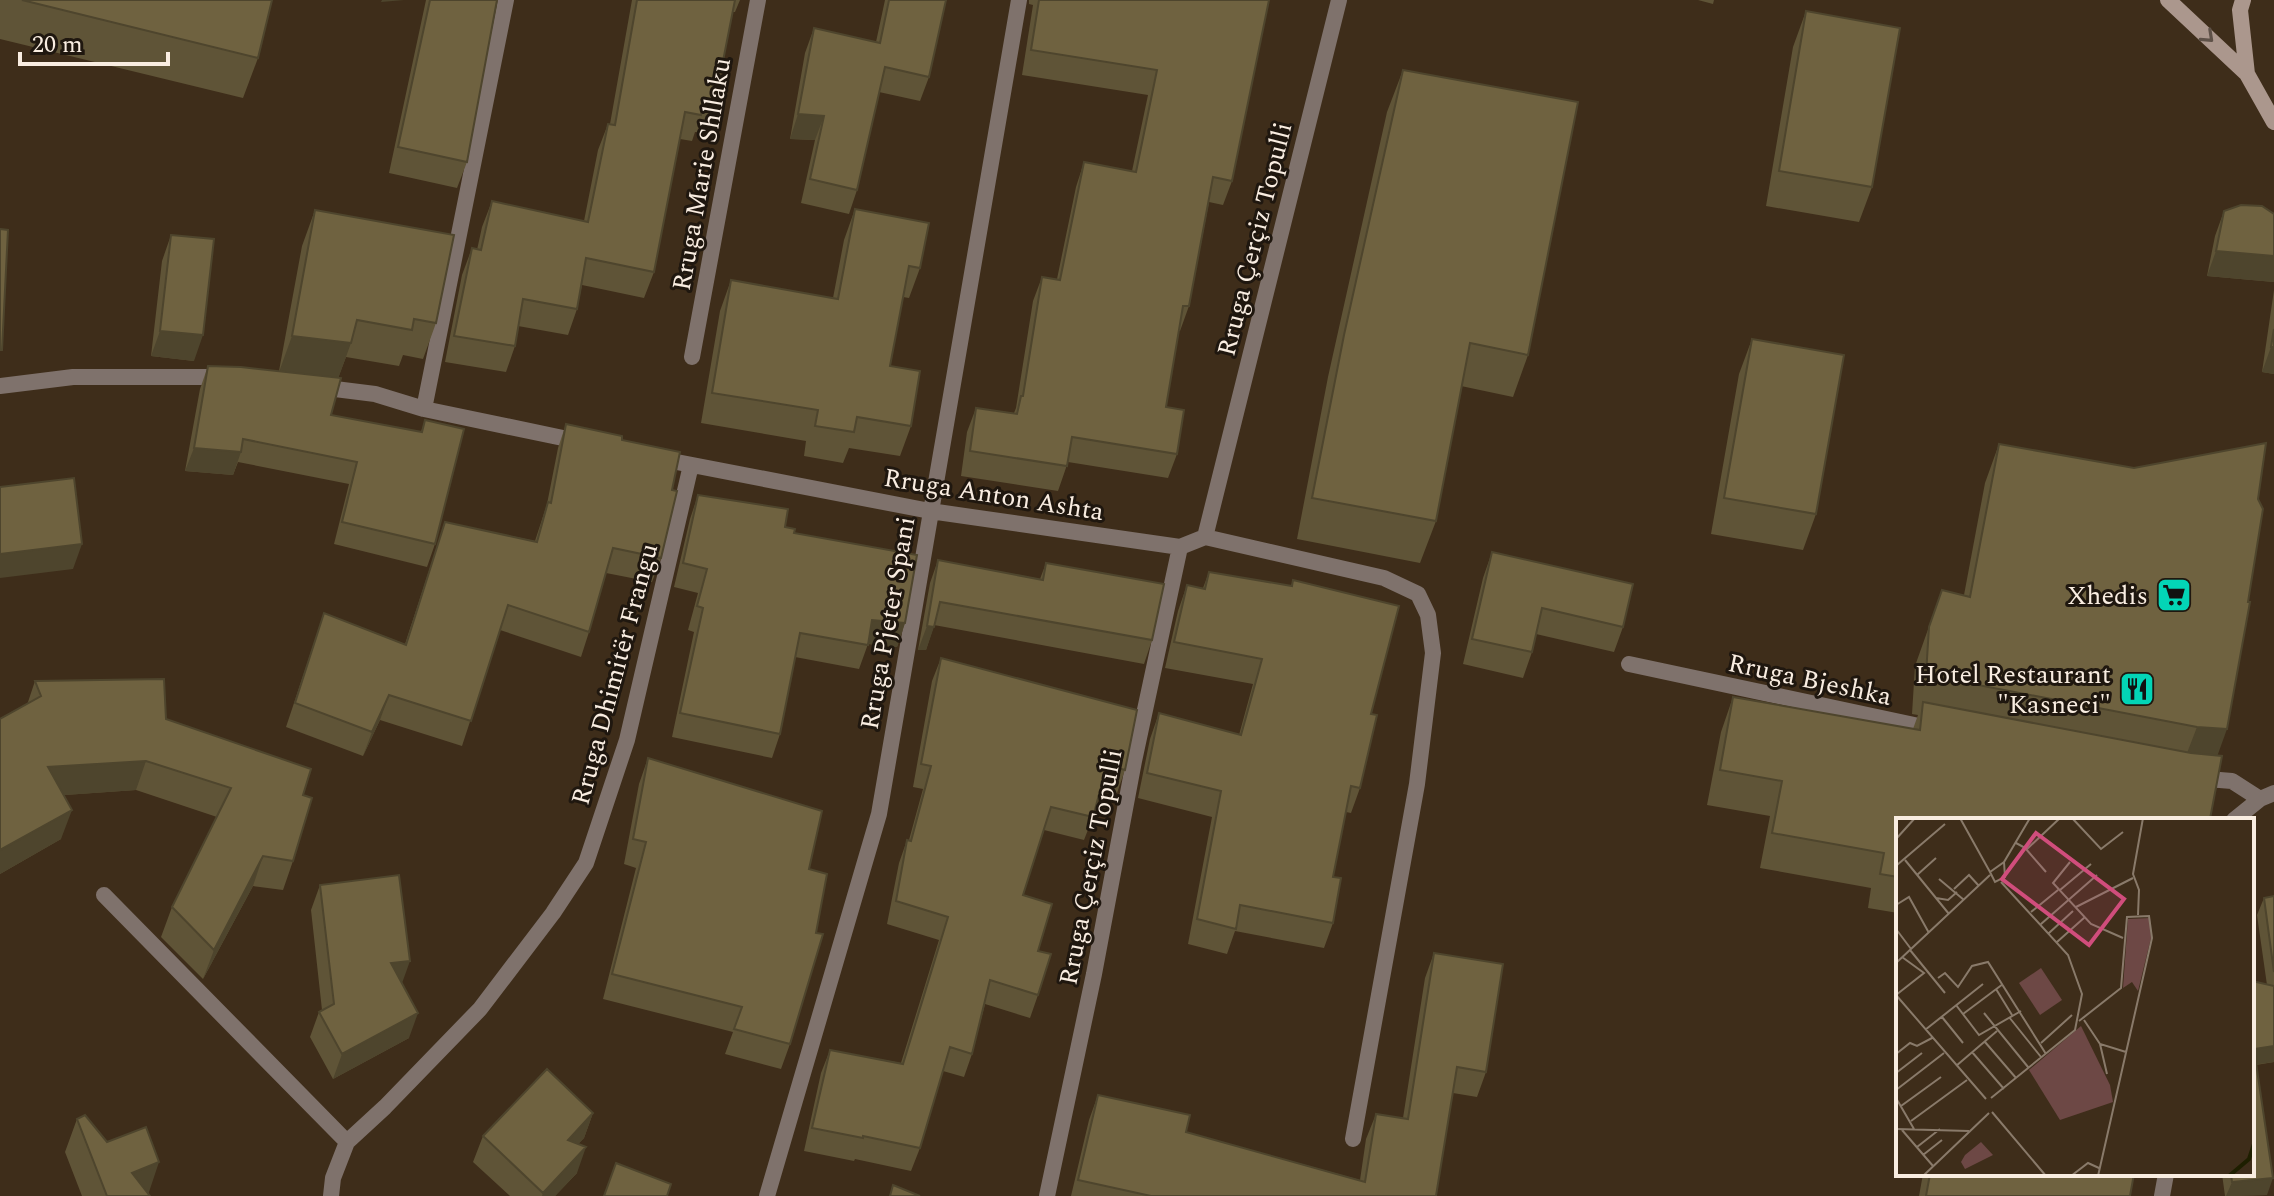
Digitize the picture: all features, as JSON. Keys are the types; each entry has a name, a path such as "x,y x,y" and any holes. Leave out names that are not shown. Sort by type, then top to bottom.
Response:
{"main road":[{"path":"2168,0 2247,74 2274,122"},
{"path":"2243,0 2240,10 2247,74"}],"street":[{"path":"424,409 506,0"},
{"name":"Rruga Marie Shllaku","path":"692,357 758,0"},
{"name":"Rruga Pjeter Spani","path":"767,1196 879,814 1019,0"},
{"name":"Rruga Çerçiz Topulli","path":"1205,537 1339,0"},
{"path":"0,386 73,377 234,378"},
{"path":"297,385 375,394 424,409 602,446"},
{"name":"Rruga Anton Ashta","path":"646,456 930,511 1180,547 1205,537"},
{"name":"Rruga Dhimitër Frangu","path":"331,1196 333,1178 347,1142 480,1009 553,913 586,863 627,740 691,465"},
{"path":"1205,537 1384,578 1418,594 1428,615 1433,653 1417,784 1353,1139"},
{"name":"Rruga Çerçiz Topulli","path":"1047,1196 1180,547"},
{"name":"Rruga Bjeshka","path":"1629,664 1947,732"},
{"path":"2181,777 2232,781 2267,796"},
{"path":"2237,818 2267,796"},
{"path":"104,895 347,1142"},
{"path":"2162,1196 2166,1176"}],"building":[{"path":"22,0 272,0 258,58"},
{"path":"430,0 497,0 467,162 398,147"},
{"path":"637,0 735,0 714,107 703,106 701,115 685,112 654,272 586,258 577,309 523,299 515,346 454,336 472,248 481,250 492,201 588,222 608,124 615,125"},
{"path":"889,0 946,0 929,77 885,67 857,190 810,179 824,116 798,114 814,28 880,43"},
{"path":"1039,0 1269,0 1232,181 1213,177 1189,306 1183,306 1166,407 1184,410 1177,454 1072,437 1067,466 970,451 976,408 1017,414 1023,396 1042,277 1060,280 1084,162 1136,172 1157,70 1031,50"},
{"path":"1806,11 1900,28 1872,187 1779,171"},
{"path":"1403,70 1578,102 1528,355 1470,343 1436,521 1312,498 1344,335"},
{"path":"2241,205 2262,206 2274,214 2274,256 2216,251 2224,211"},
{"path":"855,209 929,223 920,268 909,266 890,366 920,371 911,426 857,417 854,432 815,426 818,410 712,393 731,280 838,299"},
{"path":"315,210 454,235 436,323 414,319 412,330 357,320 351,343 292,336"},
{"path":"0,229 8,230 2,350 0,350"},
{"path":"171,235 214,239 203,335 160,331"},
{"path":"1752,339 1844,355 1816,514 1724,498"},
{"path":"208,366 341,378 331,415 422,432 425,420 464,429 435,544 342,522 357,462 243,439 241,452 194,448"},
{"path":"566,424 680,452 672,490 677,491 661,558 613,548 589,632 508,605 471,721 389,695 372,732 295,703 324,613 406,645 445,522 537,542 548,502 551,503"},
{"path":"2266,443 2258,499 2263,509 2227,729 2197,727 1926,675 1929,627 1942,590 1970,597 1999,444 2134,468"},
{"path":"74,478 82,544 0,554 0,487"},
{"path":"698,495 788,509 785,527 795,529 794,533 917,555 905,623 872,620 868,645 800,633 780,734 680,713 703,608 697,606 707,569 683,563"},
{"path":"1492,552 1633,584 1623,627 1542,608 1532,652 1472,639"},
{"path":"938,560 1043,580 1046,563 1164,584 1152,640 940,602 934,627 927,626"},
{"path":"1209,572 1292,586 1293,580 1399,606 1371,714 1377,715 1360,788 1351,786 1333,877 1341,878 1333,923 1240,905 1236,929 1197,919 1221,791 1147,773 1159,713 1241,735 1262,659 1174,642 1187,585 1205,589"},
{"path":"941,658 1137,710 1125,770 1107,765 1093,817 1051,807 1023,895 1052,904 1038,951 1051,954 1038,995 990,980 972,1054 950,1047 920,1148 812,1128 830,1050 903,1064 948,917 896,901 907,840 911,841 931,766 921,764"},
{"path":"164,679 166,719 311,769 303,795 312,798 293,861 263,856 214,950 172,907 231,788 146,761 48,767 72,810 0,850 0,719 41,696 35,681"},
{"path":"1733,697 1920,730 1923,702 2191,753 2222,756 2210,818 1896,818 1896,877 1880,874 1884,853 1772,833 1782,781 1720,770"},
{"path":"648,758 822,811 809,869 827,874 816,933 823,934 790,1044 734,1029 742,1007 612,974 646,842 633,839"},
{"path":"399,875 410,961 391,963 418,1013 342,1054 319,1012 334,1004 320,885"},
{"path":"2274,896 2274,972 2264,898"},
{"path":"1434,953 1503,964 1486,1072 1457,1067 1436,1196 1151,1196 1078,1180 1098,1095 1190,1115 1186,1132 1365,1182 1376,1114 1408,1119"},
{"path":"2254,981 2274,986 2274,1046 2254,1049"},
{"path":"2254,1049 2273,1178 2232,1182 2231,1176 2254,1176"},
{"path":"547,1069 593,1113 568,1140 586,1147 543,1193 483,1136"},
{"path":"85,1115 107,1142 146,1127 159,1162 132,1173 150,1196 107,1196 77,1119"},
{"path":"616,1163 671,1184 667,1196 604,1196"},
{"path":"1930,1176 2134,1176 2130,1196 1926,1196"},
{"path":"893,1185 920,1196 890,1196"}],"place":[{"name":"Xhedis","path":"2174,595"},
{"name":"Hotel Restaurant \"Kasneci\"","path":"2137,689"}]}
